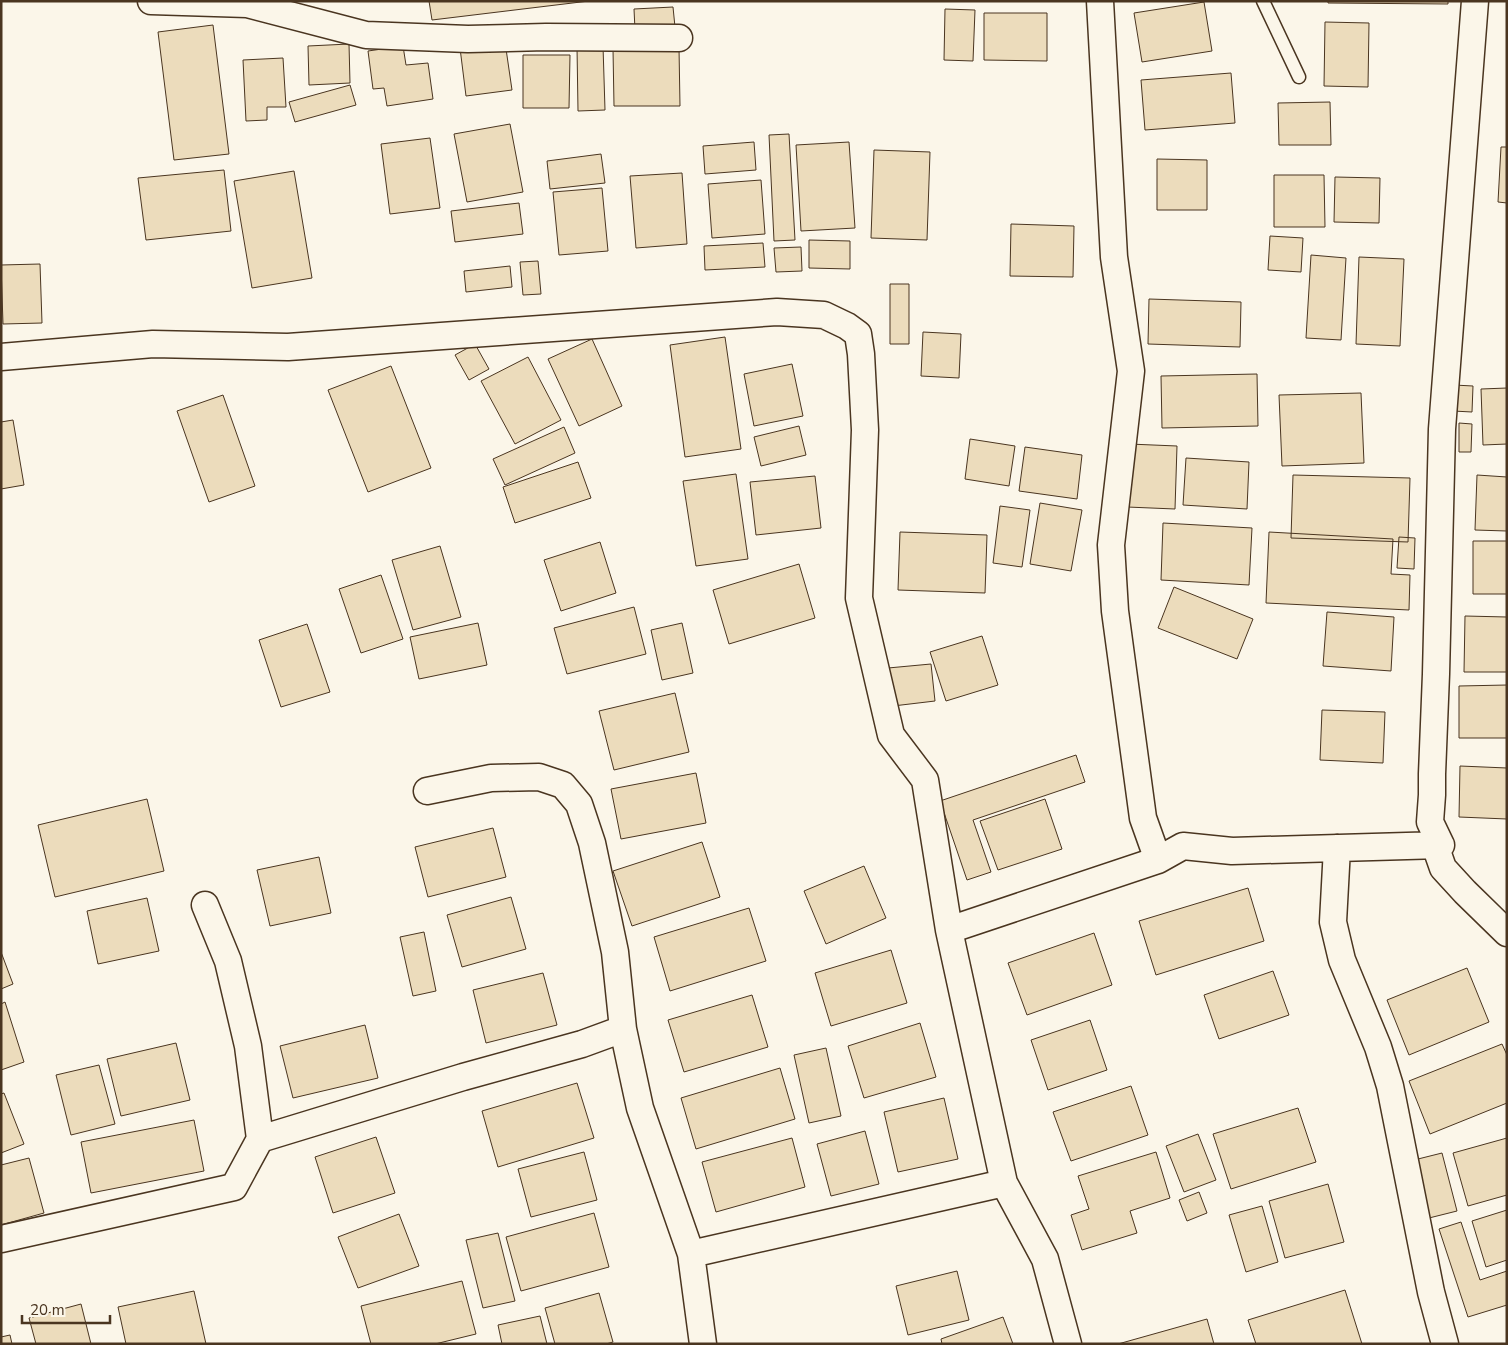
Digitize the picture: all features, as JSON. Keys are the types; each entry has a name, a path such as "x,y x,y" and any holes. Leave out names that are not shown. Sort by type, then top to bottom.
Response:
{"street":[{"path":"151,1 247,3 366,35 468,39 546,37 679,38"},
{"path":"1100,1 1114,257 1131,371 1111,545 1115,612 1143,818 1158,860"},
{"path":"1441,845 1430,822 1442,429 1475,1"},
{"path":"1,356 153,344 288,347 777,312 824,315 848,326 858,334 861,354 864,420 858,598 891,735 925,780 949,930 1004,1183 1046,1259 1068,1344"},
{"path":"428,791 491,778 539,777 563,785 579,804 592,843 615,952 622,1030 640,1108 691,1254 703,1344"},
{"path":"949,930 1158,860 1183,846 1232,851 1441,845"},
{"path":"1441,845 1436,848 1443,868 1507,933"},
{"path":"1337,848 1334,922 1342,960 1378,1047 1390,1086 1431,1292 1445,1344"},
{"path":"1,1239 234,1187 260,1138 248,1046 228,961 205,905"},
{"path":"260,1138 463,1077 582,1044 622,1030"},
{"path":"691,1254 1004,1183"}],"lane":[{"path":"1263,1 1299,77"}],"building":[{"path":"429,1 589,1 432,20"},
{"path":"1328,1 1448,1 1448,4 1328,3"},
{"path":"1204,2 1212,51 1142,62 1134,13"},
{"path":"673,7 675,27 635,30 634,9"},
{"path":"945,9 975,10 973,61 944,60"},
{"path":"984,13 1047,13 1047,61 984,60"},
{"path":"1325,22 1369,23 1368,87 1324,86"},
{"path":"213,25 229,154 174,160 158,32"},
{"path":"505,42 512,90 466,96 460,48"},
{"path":"349,44 350,83 309,85 308,46"},
{"path":"403,46 406,65 428,63 433,99 387,106 384,88 373,89 368,51"},
{"path":"603,46 605,110 578,111 577,47"},
{"path":"679,48 680,106 614,106 613,49"},
{"path":"523,55 570,55 569,108 523,108"},
{"path":"283,58 286,107 267,107 267,120 246,121 243,60"},
{"path":"1231,73 1235,123 1145,130 1141,80"},
{"path":"350,85 356,105 295,122 289,102"},
{"path":"1330,102 1331,145 1279,145 1278,103"},
{"path":"510,124 523,192 467,202 454,134"},
{"path":"789,134 795,240 774,241 769,135"},
{"path":"430,138 440,208 390,214 381,144"},
{"path":"754,142 756,170 705,174 703,146"},
{"path":"849,142 855,228 801,231 796,145"},
{"path":"1501,147 1507,147 1507,203 1498,202"},
{"path":"874,150 930,152 927,240 871,238"},
{"path":"601,154 605,183 550,189 547,161"},
{"path":"1157,159 1207,160 1207,210 1157,210"},
{"path":"224,170 231,231 146,240 138,178"},
{"path":"294,171 312,278 252,288 234,181"},
{"path":"682,173 687,244 636,248 630,176"},
{"path":"1274,175 1324,175 1325,227 1274,227"},
{"path":"1335,177 1380,178 1379,223 1334,222"},
{"path":"761,180 765,234 712,238 708,184"},
{"path":"602,188 608,251 559,255 553,192"},
{"path":"519,203 523,234 455,242 451,211"},
{"path":"1011,224 1074,226 1073,277 1010,276"},
{"path":"1270,236 1303,238 1301,272 1268,270"},
{"path":"809,240 850,241 850,269 809,268"},
{"path":"763,243 765,267 705,270 704,246"},
{"path":"801,247 802,271 776,272 774,248"},
{"path":"1311,255 1346,258 1341,340 1306,338"},
{"path":"1359,257 1404,259 1400,346 1356,344"},
{"path":"538,261 541,294 523,295 520,262"},
{"path":"40,264 42,323 3,324 1,265"},
{"path":"510,266 512,287 466,292 464,271"},
{"path":"890,284 909,284 909,344 890,344"},
{"path":"1149,299 1241,302 1240,347 1148,344"},
{"path":"923,332 961,334 959,378 921,376"},
{"path":"725,337 741,449 685,457 670,345"},
{"path":"592,339 622,406 579,426 548,359"},
{"path":"475,344 489,369 469,380 455,355"},
{"path":"528,357 561,420 515,444 481,381"},
{"path":"792,364 803,416 754,426 744,374"},
{"path":"391,366 431,468 368,492 328,390"},
{"path":"1257,374 1258,426 1162,428 1161,376"},
{"path":"1454,385 1473,386 1472,412 1453,411"},
{"path":"1507,388 1507,444 1483,445 1481,389"},
{"path":"1361,393 1364,463 1282,466 1279,395"},
{"path":"223,395 255,486 209,502 177,411"},
{"path":"13,420 24,485 1,489 1,422"},
{"path":"1459,423 1472,424 1471,452 1459,452"},
{"path":"799,426 806,455 761,466 754,437"},
{"path":"564,427 575,453 505,485 493,459"},
{"path":"970,439 1015,446 1009,486 965,479"},
{"path":"1129,444 1177,446 1175,509 1127,507"},
{"path":"1025,447 1082,455 1077,499 1019,491"},
{"path":"1186,458 1249,462 1247,509 1183,505"},
{"path":"578,462 591,498 515,523 503,487"},
{"path":"736,474 748,559 696,566 683,481"},
{"path":"1293,475 1410,478 1408,542 1291,538"},
{"path":"1477,475 1507,477 1507,531 1475,530"},
{"path":"815,476 821,528 756,535 750,482"},
{"path":"1040,503 1082,510 1071,571 1030,564"},
{"path":"1000,506 1030,510 1022,567 993,563"},
{"path":"1163,523 1252,528 1249,585 1161,580"},
{"path":"900,532 987,535 985,593 898,590"},
{"path":"1269,532 1393,539 1391,574 1410,575 1409,610 1266,603"},
{"path":"1399,537 1415,538 1414,569 1397,568"},
{"path":"1473,541 1507,541 1507,594 1473,594"},
{"path":"600,542 616,593 561,611 544,560"},
{"path":"440,546 461,617 413,630 392,560"},
{"path":"799,564 815,618 729,644 713,590"},
{"path":"381,575 403,639 361,653 339,589"},
{"path":"1174,587 1253,619 1237,659 1158,628"},
{"path":"634,607 646,654 567,674 554,628"},
{"path":"1327,612 1394,617 1391,671 1323,666"},
{"path":"1465,616 1507,617 1507,672 1464,672"},
{"path":"478,623 487,665 419,679 410,637"},
{"path":"682,623 693,673 662,680 651,630"},
{"path":"307,624 330,692 281,707 259,640"},
{"path":"982,636 998,685 946,701 930,652"},
{"path":"931,664 935,701 893,706 888,668"},
{"path":"1507,685 1507,738 1459,738 1459,686"},
{"path":"675,693 689,752 614,770 599,711"},
{"path":"1322,710 1385,712 1383,763 1320,760"},
{"path":"1076,755 1085,782 973,820 991,872 967,880 940,801"},
{"path":"1460,766 1507,768 1507,819 1459,817"},
{"path":"696,773 706,823 621,839 611,789"},
{"path":"147,799 164,871 55,897 38,825"},
{"path":"1045,799 1062,849 998,870 980,821"},
{"path":"493,828 506,877 428,897 415,847"},
{"path":"702,842 720,897 632,926 613,871"},
{"path":"319,857 331,913 270,926 257,870"},
{"path":"864,866 886,918 826,944 804,891"},
{"path":"1248,888 1264,941 1156,975 1139,921"},
{"path":"511,897 526,949 462,967 447,915"},
{"path":"147,898 159,951 98,964 87,911"},
{"path":"749,908 766,961 670,991 654,937"},
{"path":"424,932 436,991 413,996 400,937"},
{"path":"1094,933 1112,985 1027,1015 1008,963"},
{"path":"891,950 907,1003 831,1026 815,973"},
{"path":"1,952 13,984 1,989"},
{"path":"1467,968 1489,1022 1409,1055 1387,1000"},
{"path":"1273,971 1289,1015 1219,1039 1204,995"},
{"path":"543,973 557,1025 486,1043 473,990"},
{"path":"752,995 768,1047 684,1072 668,1020"},
{"path":"5,1002 24,1062 1,1070 1,1004"},
{"path":"1090,1020 1107,1070 1048,1090 1031,1040"},
{"path":"920,1023 936,1077 864,1098 848,1046"},
{"path":"365,1025 378,1078 293,1098 280,1046"},
{"path":"176,1043 190,1100 121,1116 107,1059"},
{"path":"1502,1044 1507,1055 1507,1103 1430,1134 1409,1081"},
{"path":"826,1048 841,1116 809,1123 794,1055"},
{"path":"99,1065 115,1124 71,1135 56,1075"},
{"path":"780,1068 795,1119 696,1149 681,1098"},
{"path":"577,1083 594,1138 498,1167 482,1111"},
{"path":"1131,1086 1148,1135 1071,1161 1053,1112"},
{"path":"4,1093 24,1144 1,1153 1,1094"},
{"path":"944,1098 958,1159 898,1172 884,1112"},
{"path":"1298,1108 1316,1162 1231,1189 1213,1134"},
{"path":"194,1120 204,1171 91,1193 81,1142"},
{"path":"865,1131 879,1184 831,1196 817,1144"},
{"path":"1198,1134 1216,1180 1184,1192 1166,1146"},
{"path":"376,1137 395,1193 333,1213 315,1157"},
{"path":"792,1138 805,1187 716,1212 702,1162"},
{"path":"1507,1138 1507,1195 1468,1206 1453,1153"},
{"path":"584,1152 597,1200 531,1217 518,1169"},
{"path":"1156,1152 1170,1198 1130,1211 1137,1233 1082,1250 1071,1215 1089,1209 1078,1176"},
{"path":"1442,1153 1457,1211 1429,1218 1414,1160"},
{"path":"29,1158 44,1213 1,1225 1,1165"},
{"path":"1328,1184 1344,1242 1285,1258 1269,1201"},
{"path":"1199,1192 1207,1213 1187,1221 1179,1200"},
{"path":"1262,1206 1278,1262 1246,1272 1229,1215"},
{"path":"1507,1210 1507,1260 1486,1267 1472,1221"},
{"path":"594,1213 609,1267 521,1291 506,1237"},
{"path":"399,1214 419,1266 358,1288 338,1237"},
{"path":"1461,1222 1480,1280 1507,1271 1507,1305 1468,1317 1439,1229"},
{"path":"498,1233 515,1301 483,1308 466,1240"},
{"path":"957,1271 969,1320 908,1335 896,1286"},
{"path":"462,1281 476,1334 435,1344 371,1344 361,1306"},
{"path":"1345,1290 1362,1344 1256,1344 1248,1320"},
{"path":"194,1291 206,1344 126,1344 118,1307"},
{"path":"599,1293 613,1342 606,1344 555,1344 545,1308"},
{"path":"81,1304 91,1344 36,1344 29,1318"},
{"path":"540,1316 547,1344 502,1344 498,1325"},
{"path":"1003,1317 1013,1344 942,1344 941,1339"},
{"path":"1207,1319 1214,1344 1118,1344"},
{"path":"10,1335 12,1344 1,1344 1,1337"}]}
